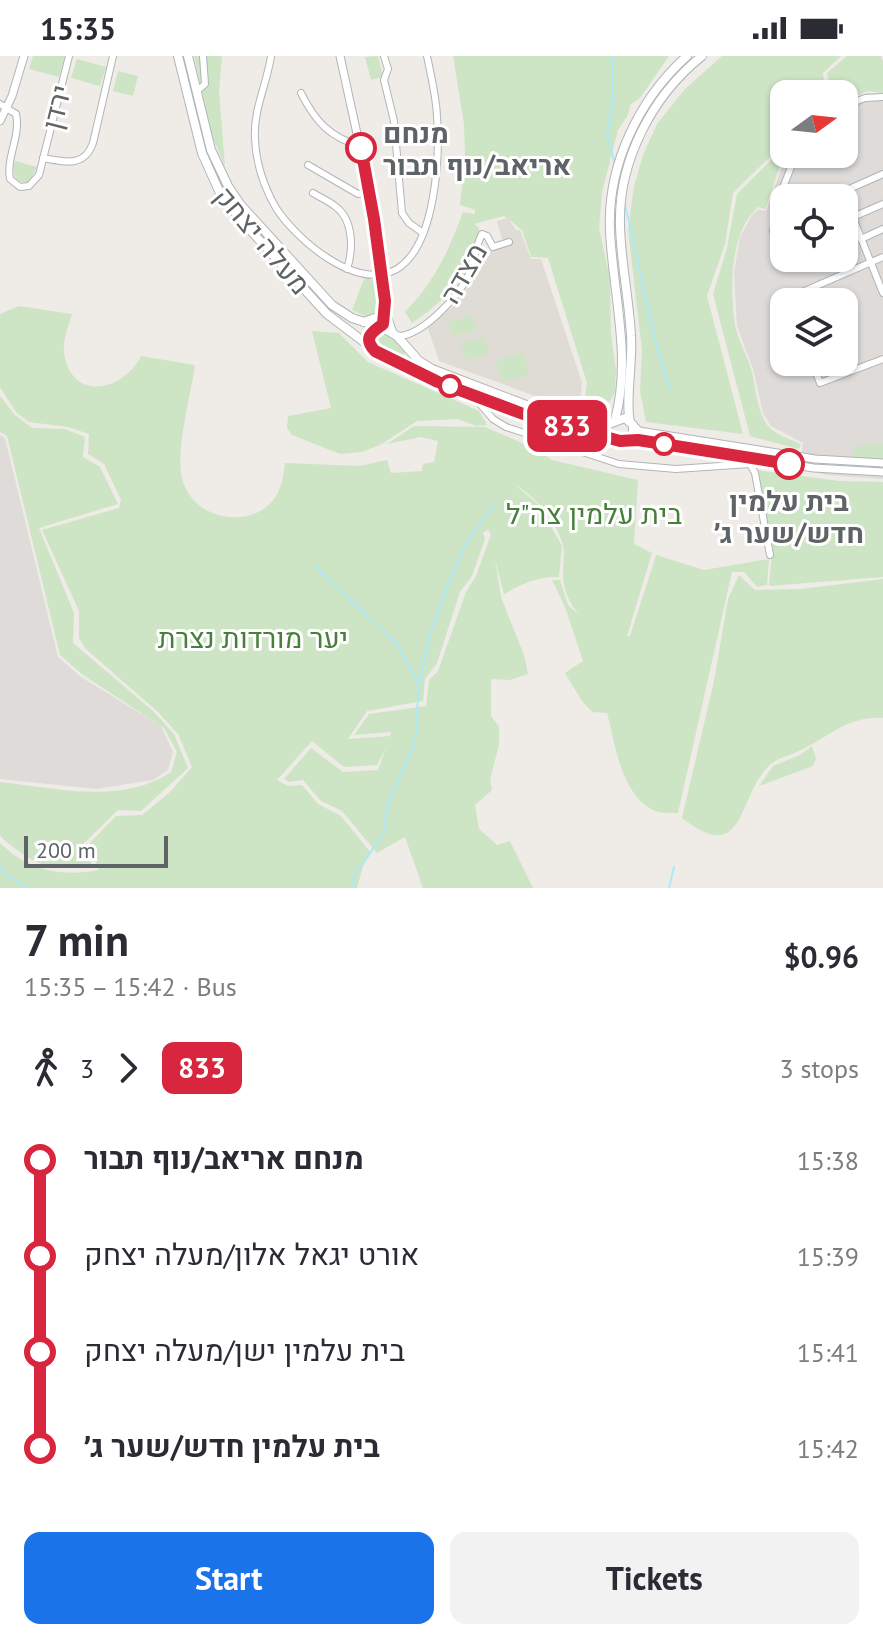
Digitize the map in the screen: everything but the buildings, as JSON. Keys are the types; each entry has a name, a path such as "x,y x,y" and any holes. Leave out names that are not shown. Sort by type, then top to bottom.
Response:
{"main road":[{"name":"מעלה יצחק","path":"178,56 202,153 219,191 309,296 342,327 392,360"},
{"name":"מעלה יצחק","path":"188,56 211,150 233,195 325,298 360,322 395,335 409,348"},
{"path":"616,440 610,431 620,401 622,352 610,229 616,174 628,138 643,108 687,56"},
{"path":"392,360 535,418 616,440 627,440 632,435 631,338 620,229 624,185 634,150 651,113 675,81 702,56"},
{"path":"360,322 377,319 384,302"},
{"path":"375,351 369,336 379,327"},
{"path":"392,360 405,360 409,348 432,369 529,406 601,425 621,418 632,423"}],"street":[{"path":"0,121 24,56"},
{"name":"ירדן","path":"43,158 69,56"},
{"path":"3,106 16,114 18,123 9,167 13,183 25,187 34,183 43,158 75,163 87,155 93,143 113,56"},
{"path":"197,91 205,84 203,56"},
{"path":"271,56 268,78 255,117 256,146 263,179 277,209 314,249 347,269 381,273 393,271 402,265 423,233 433,191 437,113 427,56"},
{"path":"340,56 370,193 384,302 395,335"},
{"path":"384,56 388,69 384,80 394,121 402,213 409,223 423,233"},
{"path":"301,93 324,128 344,142 361,146"},
{"path":"858,101 883,97"},
{"path":"308,165 358,194 370,193"},
{"path":"858,185 883,174"},
{"path":"313,193 337,207 344,218 352,248 347,269"},
{"path":"858,216 883,204"},
{"path":"861,239 883,229"},
{"path":"858,231 883,293"},
{"name":"מצדה","path":"395,335 405,336 415,330 440,312 457,293 473,264 482,234 487,236 493,247 509,242"},
{"path":"811,288 883,257"},
{"path":"379,327 384,302"},
{"name":"מצדה","path":"409,348 409,337 415,330"},
{"path":"858,369 883,359"},
{"path":"817,376 820,383 838,376"},
{"path":"471,394 499,424 619,464 656,468 742,463 754,466 770,555"},
{"path":"632,423 639,431 815,459 883,463"},
{"path":"627,440 805,467 883,474"},
{"path":"697,468 722,453"}],"shaded area":[{"path":"868,93 883,95 883,479 827,475 800,468 803,443 771,426 763,413 753,369 737,326 734,273 740,237 752,215 759,209 766,211 770,200 770,272 858,272 858,184 776,184 782,168 858,168 858,97"},
{"path":"508,218 516,230 520,230 531,259 541,259 582,383 579,412 439,361 427,326 453,307 464,293 475,277 482,253 504,246 497,221"},
{"path":"0,435 5,438 58,657 81,677 161,726 173,752 168,770 153,780 96,789 0,779"}],"green space":[{"path":"33,56 65,56 59,77 29,69"},
{"path":"194,56 222,56 219,91 225,167 212,136"},
{"path":"378,56 383,77 371,80 365,57"},
{"path":"453,56 669,56 640,98 630,105 628,115 618,130 602,192 599,228 610,279 611,335 616,370 615,392 610,401 596,410 584,409 587,383 548,258 531,257 522,230 504,216 474,224 479,228 472,257 447,295 412,323 405,312 440,265 463,212 475,214 475,210 460,205 465,155 464,124"},
{"path":"722,56 841,56 823,73 824,80 770,80 770,157 733,193 725,244 707,296 743,434 646,422 640,391 642,350 628,230 634,186 657,124 685,89"},
{"path":"847,56 881,56 883,93 868,91 858,95 858,80 829,80 827,73"},
{"path":"77,59 106,67 100,86 71,78"},
{"path":"118,71 138,76 133,96 113,91"},
{"path":"15,161 37,167 29,182 15,177"},
{"path":"770,161 770,168 779,168 774,184 770,184 765,209 758,207 741,231 732,279 733,311 761,414 771,429 801,444 799,449 750,436 713,294 727,248 737,194"},
{"path":"364,279 378,283 380,293 377,310 367,317 352,310"},
{"name":"יער מורדות נצרת","path":"19,306 72,314 64,341 65,358 70,372 89,386 112,383 123,377 141,356 195,365 182,441 183,482 191,497 202,507 231,517 260,511 272,502 283,479 285,463 360,466 387,460 391,473 422,471 423,464 434,462 438,441 421,437 387,444 414,426 485,427 536,449 552,460 638,480 634,544 652,553 627,636 630,636 656,555 704,570 769,559 767,585 757,587 744,572 732,572 678,813 653,810 633,792 621,767 607,713 592,712 565,673 583,661 565,607 552,580 560,580 568,605 579,615 565,589 563,545 555,526 539,505 562,546 559,577 537,579 504,594 495,559 501,597 524,655 528,674 510,680 491,679 491,716 499,727 499,745 490,779 492,790 475,805 479,829 497,845 510,841 533,888 423,888 405,837 377,853 342,811 321,801 303,780 289,782 284,779 311,748 343,772 378,770 386,748 377,765 344,767 312,741 277,780 288,786 302,785 318,804 341,816 371,853 363,866 357,888 0,888 0,843 22,860 46,870 72,873 99,870 89,844 116,816 142,815 170,792 192,767 178,734 158,712 86,649 79,638 79,611 42,530 119,508 121,500 104,464 88,454 89,434 68,427 29,422 16,412 0,387 0,314","holes":["488,530 491,534 476,576 466,592 438,671 429,680 426,706 369,714 354,735 391,732 390,736 348,739 367,711 423,701 425,679 437,663 460,592 472,576 485,539 483,533"]},
{"path":"472,315 476,330 452,336 448,322"},
{"path":"312,331 339,333 368,362 479,411 487,425 476,426 458,419 417,421 382,444 362,452 340,454 292,435 287,428 288,416 331,408"},
{"path":"378,331 405,348 404,355 397,358 378,347 373,337"},
{"path":"484,337 489,353 465,360 461,344"},
{"path":"523,352 530,374 502,382 496,361"},
{"path":"0,396 15,415 32,428 65,429 85,437 83,457 100,467 118,504 39,528 74,613 73,643 153,711 174,734 188,768 141,811 118,810 83,844 92,865 65,868 44,865 3,839 0,835 0,782 88,792 131,788 171,772 177,752 164,728 83,675 60,655 7,436 0,432"},
{"path":"883,443 883,458 854,458 853,447"},
{"path":"757,470 839,481 883,482 883,577 769,586 772,555"},
{"path":"739,575 755,590 801,589 883,579 883,718 848,724 773,762 756,784 736,824 728,832 717,835 702,831 682,818 714,681 728,599"},
{"path":"812,746 816,758 813,766 759,786 773,766 800,755"}],"waterway":[{"path":"613,56 612,105 607,134 615,164"},
{"path":"624,201 650,320 670,390"},
{"path":"353,888 354,876 384,833 388,803 415,743 419,684 439,609 462,550 494,504"},
{"path":"316,567 397,644 418,682"},
{"path":"0,866 1,871 28,888"},
{"path":"669,888 674,867"}],"bus line":[{"name":"833","path":"361,148 385,306 383,324 371,331 369,336 375,351 438,382 544,421 620,441 633,439 789,464"}],"place":[{"name":"מנחם אריאב/נוף תבור","path":"361,148"},
{"name":"בית עלמין חדש/שער ג׳","path":"789,464"}],"park label":[{"name":"בית עלמין צה\"ל","path":"594,513"}]}
